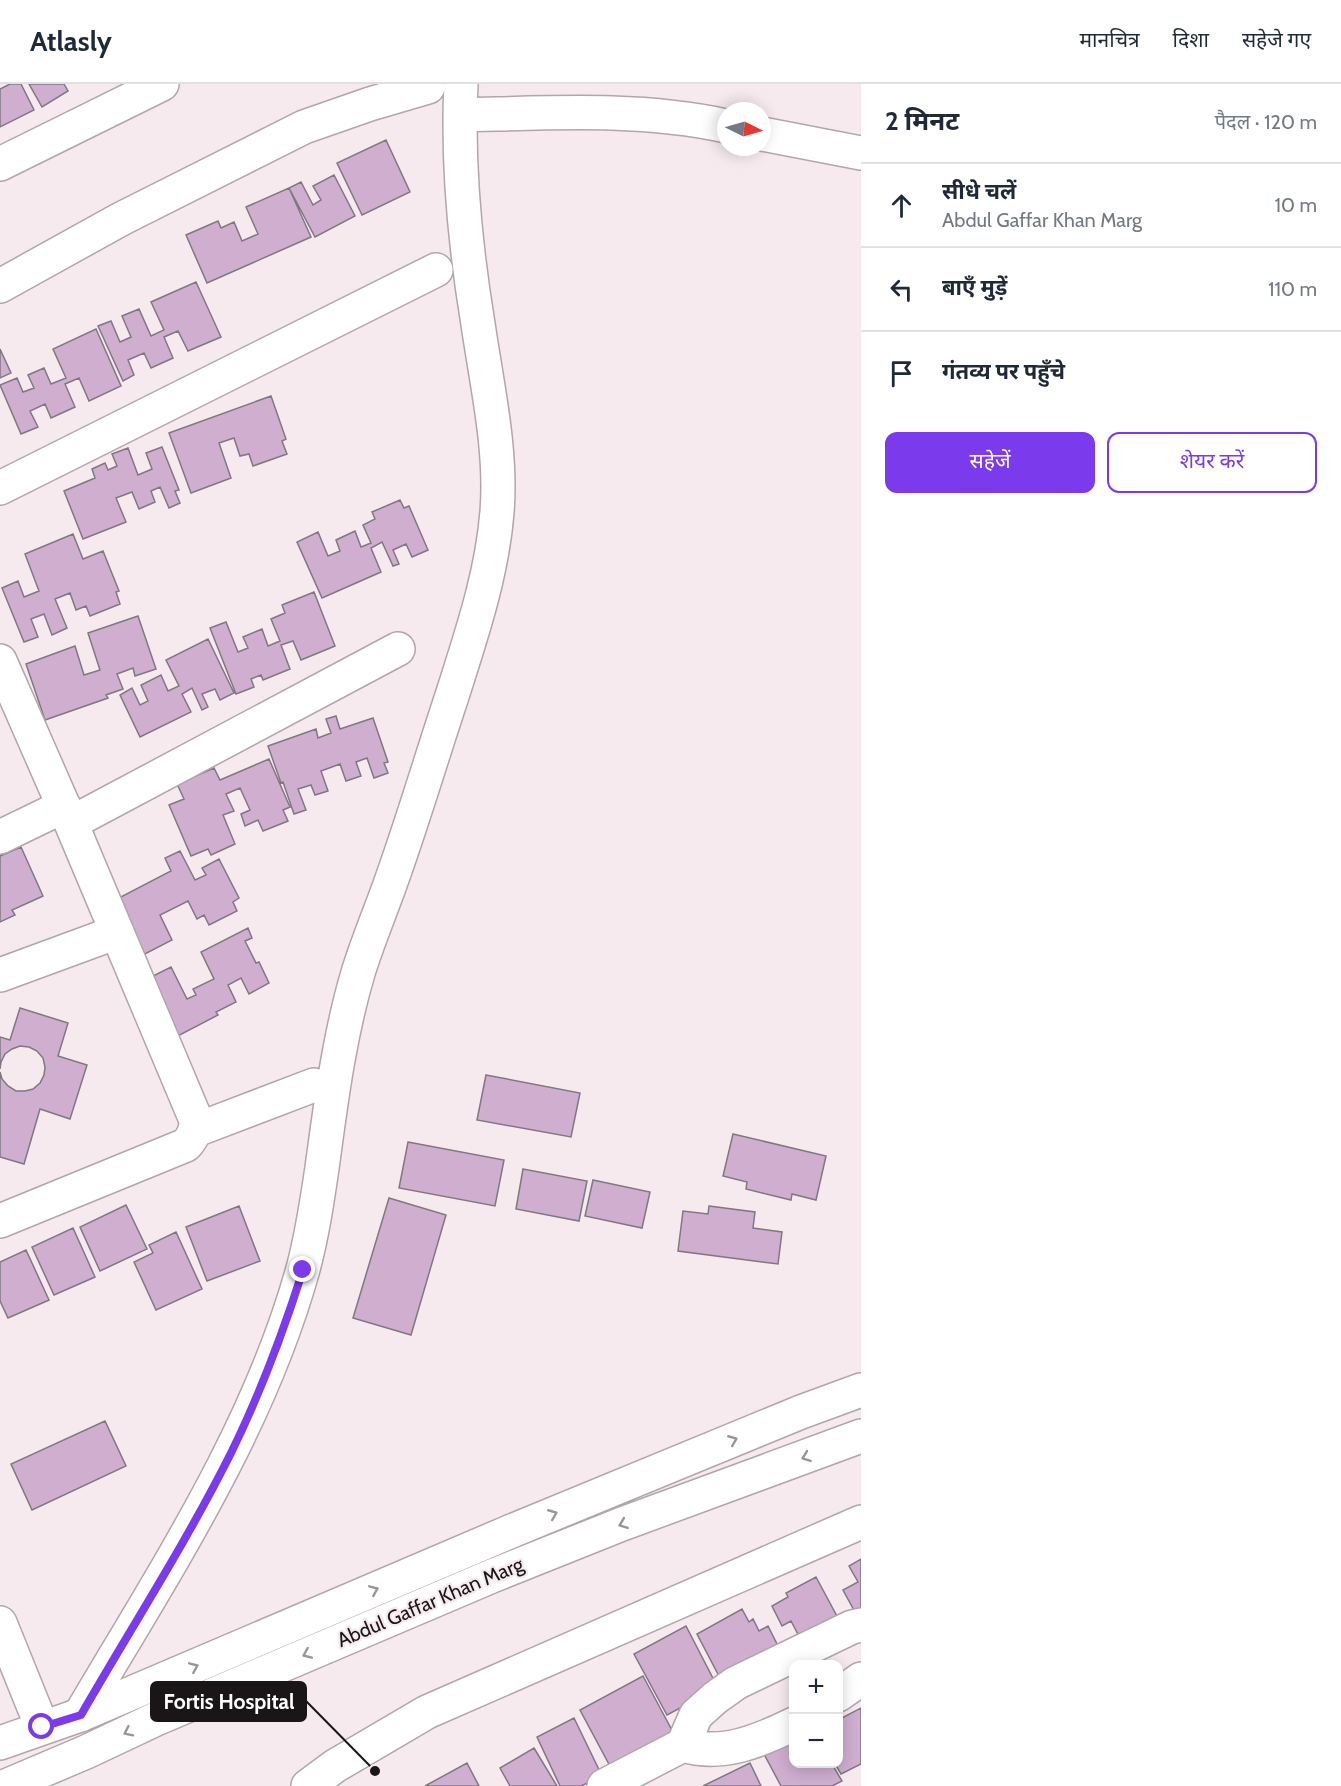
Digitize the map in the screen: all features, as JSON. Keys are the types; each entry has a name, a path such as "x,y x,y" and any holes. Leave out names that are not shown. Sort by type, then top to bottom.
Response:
{"street":[{"path":"0,165 162,84"},
{"path":"0,286 121,219 304,127 428,87"},
{"path":"81,1715 194,1523 231,1452 275,1355 303,1270 314,1224 339,1048 349,1005 359,969 394,872 464,660 486,581 497,512 498,466 467,255 462,201 461,100 578,113 638,114 717,125"},
{"path":"771,136 861,153"},
{"path":"0,488 436,270"},
{"path":"0,837 68,814 399,648"},
{"path":"0,1221 186,1145 196,1130 196,1120 68,814 1,667"},
{"path":"0,975 117,932"},
{"path":"196,1130 314,1085"},
{"name":"Abdul Gaffar Khan Marg","path":"0,1743 81,1715 525,1526 801,1412 861,1390"},
{"name":"Abdul Gaffar Khan Marg","path":"6,1786 87,1752 156,1719 492,1576 622,1524 861,1436"},
{"path":"308,1786 335,1766 427,1712 861,1522"},
{"path":"0,1623 42,1727"},
{"path":"604,1786 683,1745 696,1715 735,1683 852,1627 861,1625"},
{"path":"843,1692 861,1679"},
{"path":"683,1745 696,1749 720,1749 748,1744 789,1726"},
{"path":"64,1786 87,1752"}],"building":[{"path":"10,84 21,84 34,110 0,127 0,89"},
{"path":"29,84 64,84 68,91 42,107"},
{"path":"386,140 410,192 362,215 337,163"},
{"path":"334,175 355,216 315,237 289,188 301,182 313,205 321,200 313,186"},
{"path":"289,188 311,237 207,283 186,235 218,221 221,228 234,222 242,241 258,234 246,207"},
{"path":"196,282 221,337 188,351 178,331 164,337 173,358 151,368 144,353 128,360 134,375 123,381 98,326 111,321 120,342 131,337 122,316 139,309 151,336 164,330 151,302"},
{"path":"96,329 121,386 89,401 79,378 65,384 75,407 51,418 45,404 30,411 38,427 21,434 0,385 17,378 23,392 34,388 28,375 44,368 51,384 66,378 53,349"},
{"path":"0,349 11,373 0,378"},
{"path":"271,396 286,439 282,441 287,454 253,466 249,454 240,456 234,438 219,443 231,478 191,493 169,433"},
{"path":"162,447 179,490 175,491 180,503 169,508 160,487 151,491 155,502 139,509 132,492 116,498 126,522 83,539 64,491 95,478 92,469 105,463 108,470 117,466 112,454 128,448 138,475 152,469 146,453"},
{"path":"400,500 404,508 409,506 428,550 412,557 406,544 393,550 399,564 393,566 382,542 371,548 381,572 322,598 297,542 318,532 328,556 340,551 336,540 355,531 361,547 371,543 363,525 375,519 372,512"},
{"path":"73,534 83,559 103,551 119,591 116,592 120,604 90,616 86,606 76,610 70,593 55,599 67,628 52,635 44,614 31,619 38,637 24,642 2,588 18,581 24,597 39,591 25,554"},
{"path":"314,592 335,646 301,660 293,641 281,645 290,669 263,680 261,675 251,679 254,687 236,694 210,628 226,622 238,652 248,648 243,637 262,629 268,646 280,641 271,619 285,613 282,605"},
{"path":"138,616 156,669 135,676 133,668 117,674 123,689 106,695 108,698 45,720 26,664 75,646 84,675 100,670 88,633"},
{"path":"208,639 234,693 220,700 215,689 202,694 208,707 202,710 192,688 182,694 191,712 140,737 120,695 132,688 140,705 148,701 141,685 161,675 168,691 179,686 166,660"},
{"path":"336,716 340,729 373,718 388,762 384,763 388,773 374,778 367,758 356,762 361,776 346,781 340,764 321,771 328,791 315,795 311,785 298,789 306,810 294,814 268,746 316,729 318,738 331,733 326,719"},
{"path":"269,759 290,807 283,810 288,821 263,831 258,820 245,826 241,814 250,810 240,788 226,794 234,811 223,815 235,844 211,855 208,849 191,856 169,805 184,799 177,784 214,768 220,780"},
{"path":"21,847 43,896 12,910 15,915 0,922 0,856"},
{"path":"180,851 195,880 206,875 202,868 219,859 239,898 233,902 237,911 209,925 204,915 197,919 188,901 160,915 172,940 141,956 113,901 171,871 165,858"},
{"path":"248,928 252,938 245,941 269,983 249,994 241,978 228,985 236,1002 216,1012 218,1015 172,1039 143,981 171,967 187,999 196,995 193,989 214,979 201,952"},
{"path":"20,1008 68,1023 58,1056 87,1065 70,1119 40,1109 24,1164 0,1157 0,1072 2,1079 16,1091 33,1089 44,1075 43,1058 29,1047 20,1046 5,1054 0,1069 0,1037 10,1040"},
{"path":"486,1075 580,1093 571,1137 477,1120"},
{"path":"733,1134 826,1156 816,1200 792,1194 791,1200 746,1189 747,1182 723,1176"},
{"path":"408,1142 504,1160 495,1206 399,1188"},
{"path":"523,1169 587,1181 579,1221 516,1209"},
{"path":"593,1180 650,1192 642,1228 585,1216"},
{"path":"389,1198 446,1215 411,1335 353,1318"},
{"path":"126,1205 147,1249 100,1271 80,1227"},
{"path":"239,1206 260,1261 207,1281 186,1227"},
{"path":"709,1206 755,1212 753,1228 782,1232 778,1264 678,1251 683,1211 708,1214"},
{"path":"73,1228 95,1277 54,1295 32,1247"},
{"path":"176,1232 202,1289 156,1310 134,1262 153,1253 149,1245"},
{"path":"26,1250 49,1300 8,1318 0,1301 0,1262"},
{"path":"105,1421 126,1466 32,1510 11,1464"},
{"path":"861,1559 861,1609 855,1612 843,1590 858,1582 849,1566"},
{"path":"816,1577 839,1620 801,1640 791,1621 782,1626 772,1606 788,1597 786,1593"},
{"path":"742,1609 749,1622 753,1619 759,1631 768,1626 778,1646 720,1678 697,1634"},
{"path":"686,1626 718,1688 667,1715 634,1654"},
{"path":"643,1676 674,1734 611,1768 580,1710"},
{"path":"861,1708 861,1764 841,1774 837,1768 843,1768 843,1717"},
{"path":"574,1718 602,1776 581,1786 560,1786 537,1737"},
{"path":"789,1741 789,1768 834,1768 842,1781 832,1786 781,1786 764,1754"},
{"path":"534,1748 557,1786 510,1786 500,1768"},
{"path":"467,1763 479,1786 425,1786"},
{"path":"750,1763 761,1786 703,1786"}],"place":[{"name":"Fortis Hospital","path":"375,1771"}],"route":[{"path":"42,1727 81,1715 183,1543 231,1452 275,1355 303,1270"}]}
